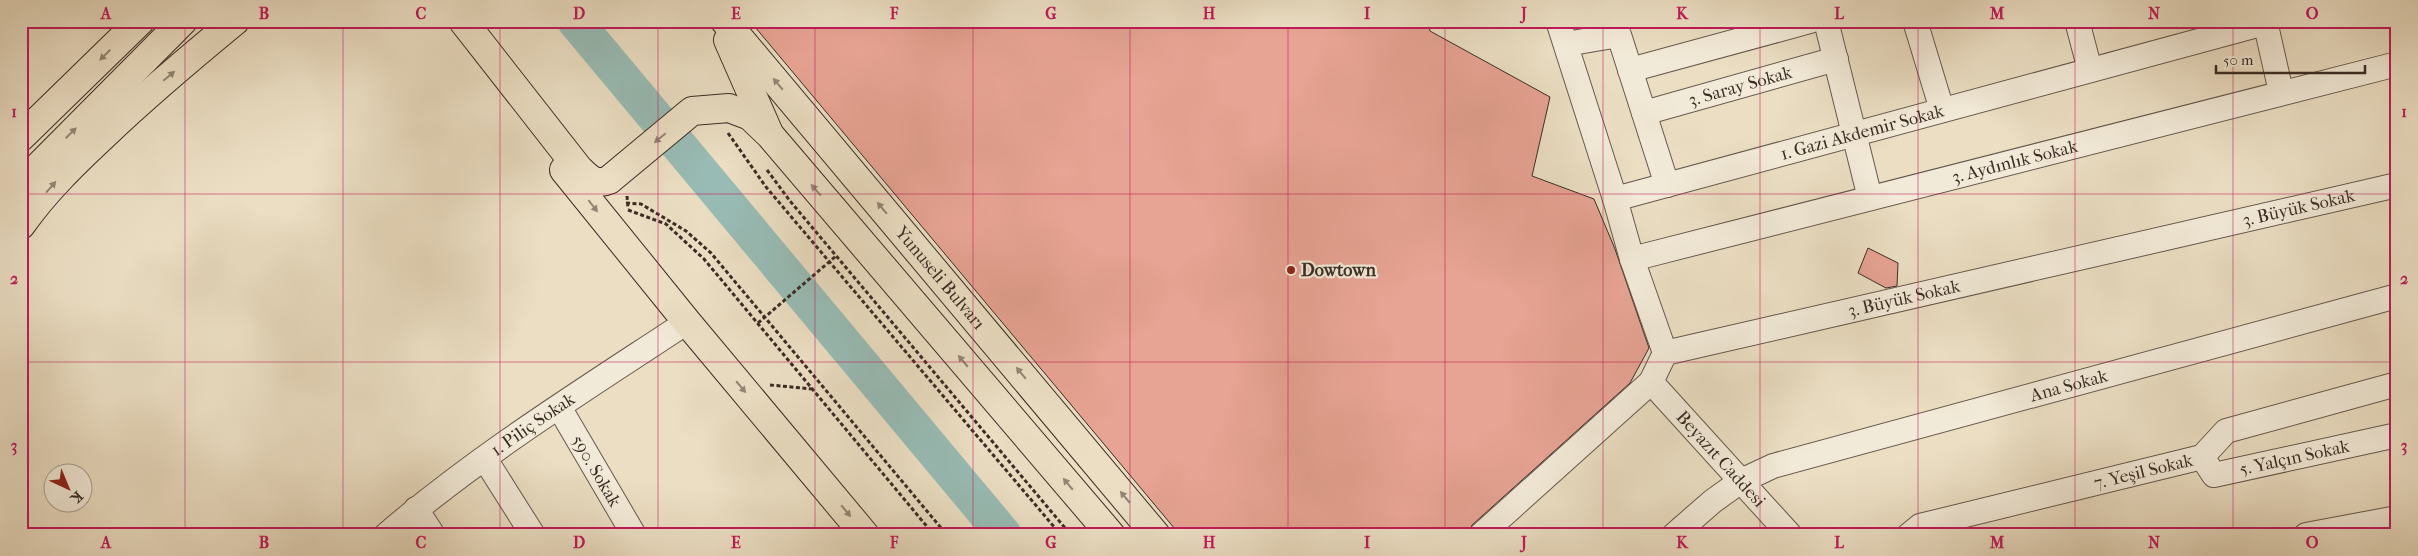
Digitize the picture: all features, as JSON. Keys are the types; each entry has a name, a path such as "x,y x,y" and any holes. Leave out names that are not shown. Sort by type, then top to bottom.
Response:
{"main road":[{"path":"21,137 140,21"},
{"path":"23,182 183,21"},
{"path":"21,225 34,206 60,176 145,96 234,21"},
{"path":"443,21 650,278 865,535"},
{"path":"464,21 578,168 590,180 601,183 702,110 730,108 750,116 770,134"},
{"path":"719,21 737,55 770,134"},
{"name":"Yunuseli Bulvarı","path":"725,21 1156,535"},
{"name":"Yunuseli Bulvarı","path":"770,134 1111,535"}],"street":[{"path":"1482,535 1651,382 1665,353 1632,259 1615,199 1558,21"},
{"path":"1630,70 1810,21"},
{"path":"1826,21 1870,198"},
{"path":"1915,21 1942,110"},
{"path":"2077,21 2090,70"},
{"path":"2265,22 2281,92"},
{"name":"1. Gazi Akdemir Sokak","path":"1615,199 2265,22"},
{"path":"1566,44 1618,35 1667,185"},
{"name":"3. Saray Sokak","path":"1644,113 1836,59"},
{"name":"3. Aydınlık Sokak","path":"1632,259 2281,92 2397,64"},
{"name":"3. Büyük Sokak","path":"1665,353 2397,185"},
{"name":"Ana Sokak","path":"1674,535 1741,481 1773,466 2397,296"},
{"name":"1. Piliç Sokak","path":"386,535 416,509 485,458 687,322"},
{"name":"Beyazıt Caddesi","path":"1651,382 1790,535"},
{"name":"7. Yeşil Sokak","path":"1908,535 1920,526 2202,457 2226,430 2397,384"},
{"name":"590. Sokak","path":"559,407 634,535"},
{"name":"5. Yalçın Sokak","path":"2202,457 2214,475 2397,435"},
{"path":"485,458 533,535"},
{"path":"416,509 433,535"},
{"path":"2306,535 2397,518"}],"path":[{"path":"702,110 1061,535"},
{"path":"763,164 790,201 1072,535"},
{"path":"618,172 626,203 642,204 686,231 711,253 948,535"},
{"path":"618,172 628,211 641,213 666,224 687,241 758,323 934,535"},
{"path":"758,323 823,267"}],"building":[{"name":"Dowtown","path":"750,21 1428,21 1430,31 1550,97 1532,176 1594,199 1615,249 1649,348 1630,383 1472,525 1468,535 1180,535"},
{"path":"1868,248 1898,263 1897,286 1886,288 1858,273"}],"waterway":[{"path":"575,21 1004,535"}],"place":[{"name":"Dowtown","path":"1291,270"}]}
